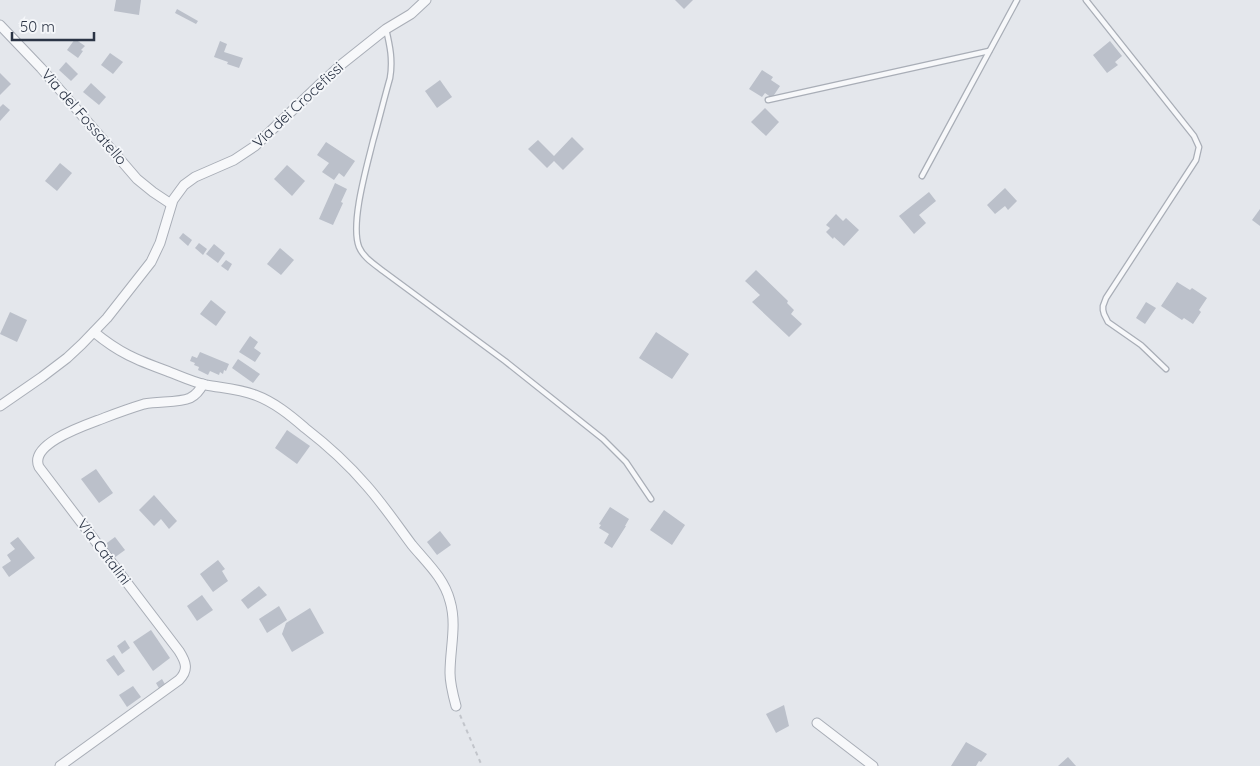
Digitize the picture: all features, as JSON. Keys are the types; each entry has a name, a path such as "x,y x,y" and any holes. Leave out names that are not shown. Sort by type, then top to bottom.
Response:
{"street":[{"name":"Via dei Crocefissi","path":"0,406 53,369 78,348 113,311 151,262 160,243 171,204 179,191 190,181 238,158 255,146 342,64 386,29 411,14 426,0"},
{"name":"Via del Fossatello","path":"0,25 41,68 140,181 171,204"},
{"path":"94,332 113,348 133,358 203,384 260,397 279,407 335,453 366,485 436,573 447,591 453,614 454,634 450,678 456,706"},
{"name":"Via Catalini","path":"60,766 179,680 185,673 187,666 179,651 39,467 37,458 47,446 72,430 143,405 189,398 198,392 203,384"},
{"path":"816,723 873,766"}],"lane":[{"path":"922,176 1017,0"},
{"path":"1086,0 1194,136 1199,147 1196,160 1106,298 1103,306 1108,322 1145,349 1166,369"},
{"path":"386,29 392,64 360,200 356,232 361,250 365,256 383,271 505,361 603,439 626,462 651,499"},
{"path":"768,100 989,51"}],"path":[{"path":"456,706 482,766"}],"building":[{"path":"116,0 141,0 139,15 114,11"},
{"path":"675,0 693,0 684,9"},
{"path":"177,9 198,21 196,24 175,13"},
{"path":"75,39 85,46 78,58 67,50"},
{"path":"220,41 227,44 224,52 243,58 239,68 214,57"},
{"path":"1110,41 1122,56 1115,62 1118,65 1107,73 1093,55"},
{"path":"110,53 123,62 113,74 101,65"},
{"path":"66,62 78,74 71,81 59,70"},
{"path":"762,70 773,77 771,80 780,86 772,98 765,93 762,97 749,89"},
{"path":"0,73 11,84 0,95"},
{"path":"440,80 452,97 437,108 425,91"},
{"path":"91,83 106,97 99,105 83,92"},
{"path":"3,104 10,110 0,121 0,107"},
{"path":"765,108 779,122 766,136 751,122"},
{"path":"572,137 584,149 563,170 554,161 547,168 528,149 538,140 554,156"},
{"path":"326,142 355,161 344,177 339,173 334,180 322,172 329,163 317,155"},
{"path":"60,163 72,173 57,191 45,181"},
{"path":"287,165 305,181 292,196 274,179"},
{"path":"335,183 347,189 333,225 319,219"},
{"path":"1005,188 1017,201 1008,210 1005,206 995,214 987,205"},
{"path":"929,192 936,201 919,215 926,223 914,234 899,216"},
{"path":"1260,209 1260,226 1252,220"},
{"path":"836,214 843,221 846,218 859,230 844,246 826,232 830,228 826,225"},
{"path":"183,233 192,240 188,246 179,238"},
{"path":"199,243 207,249 203,255 195,248"},
{"path":"214,244 225,253 218,263 206,254"},
{"path":"280,248 294,260 281,275 267,264"},
{"path":"226,260 232,264 228,271 221,266"},
{"path":"756,270 788,301 787,303 794,310 791,314 802,324 789,337 752,302 760,295 745,281"},
{"path":"1177,282 1190,290 1192,288 1207,298 1193,324 1184,318 1182,320 1161,306"},
{"path":"211,300 226,312 216,326 200,314"},
{"path":"1146,302 1156,308 1145,324 1136,318"},
{"path":"10,312 27,320 17,342 0,334"},
{"path":"656,332 689,354 672,379 639,358"},
{"path":"250,336 258,342 254,348 261,353 255,362 239,352"},
{"path":"200,352 229,364 226,371 224,370 223,374 220,372 219,375 210,371 208,375 198,370 199,367 190,361 192,356 197,358"},
{"path":"238,359 260,374 253,383 232,368"},
{"path":"287,430 310,446 297,464 275,448"},
{"path":"96,469 113,493 99,503 81,479"},
{"path":"154,495 177,521 169,529 161,519 154,526 139,510"},
{"path":"610,507 629,519 612,548 604,543 609,534 599,528 601,525 599,524"},
{"path":"664,510 685,525 672,545 650,530"},
{"path":"440,531 451,545 437,555 427,542"},
{"path":"18,537 35,558 9,577 2,567 11,561 7,555 15,549 10,543"},
{"path":"115,537 125,550 114,558 104,545"},
{"path":"218,560 225,569 222,571 228,581 213,592 200,574"},
{"path":"259,586 267,595 248,609 241,600"},
{"path":"202,595 213,610 197,621 187,606"},
{"path":"279,606 287,620 267,633 259,619"},
{"path":"310,608 324,633 292,652 282,634 286,623"},
{"path":"151,630 170,658 153,671 133,642"},
{"path":"125,640 130,648 122,654 117,646"},
{"path":"114,655 125,671 118,676 106,660"},
{"path":"162,679 166,686 160,690 156,683"},
{"path":"133,686 141,697 127,707 119,695"},
{"path":"784,705 789,726 776,733 766,714"},
{"path":"966,742 987,754 976,766 951,766"},
{"path":"1068,757 1076,766 1058,766"}]}
